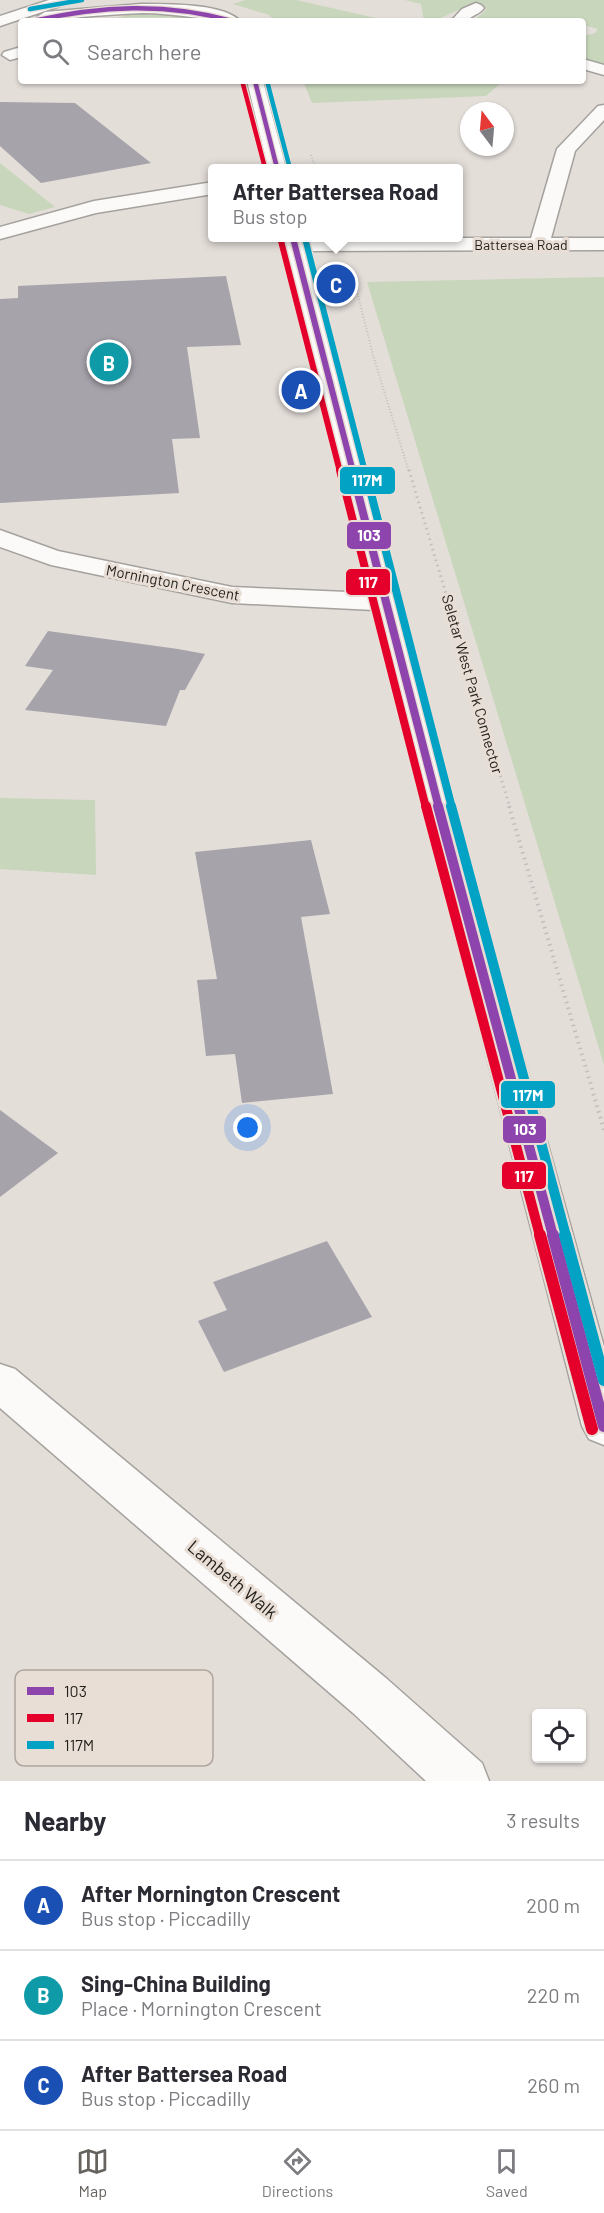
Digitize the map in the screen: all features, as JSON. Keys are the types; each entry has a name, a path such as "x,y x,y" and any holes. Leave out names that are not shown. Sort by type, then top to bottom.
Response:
{"street":[{"path":"0,21 65,0"},
{"path":"42,18 96,0"},
{"path":"172,0 192,5 197,9"},
{"path":"4,6 28,1"},
{"path":"462,18 467,12 476,8"},
{"path":"47,18 120,9 197,9 223,18"},
{"path":"0,31 18,26"},
{"path":"586,65 604,70"},
{"path":"256,84 276,164"},
{"path":"539,244 566,149 604,110"},
{"path":"0,233 94,207 208,189"},
{"path":"294,242 447,839 604,1426"},
{"name":"Battersea Road","path":"307,242 345,245 604,244"},
{"name":"Mornington Crescent","path":"0,538 51,557 232,595 387,602"},
{"name":"Lambeth Walk","path":"0,1382 370,1696 464,1781"}],"path":[{"name":"Seletar West Park Connector","path":"345,245 374,355 450,604 604,1131"}],"green space":[{"path":"245,0 296,0 376,18 272,18 269,15 233,4"},
{"path":"405,0 604,0 604,68 586,61 586,35 595,33 598,29 586,26 586,18 477,18 486,10 484,6 476,5 440,18 423,18 421,4"},
{"path":"149,12 195,18 116,18"},
{"path":"304,84 500,84 486,96 312,103"},
{"path":"0,163 55,207 29,214 0,205"},
{"path":"604,277 604,1065 367,282"},
{"path":"0,798 95,800 96,875 0,869"}],"building":[{"path":"0,102 75,103 151,163 41,183 0,146"},
{"path":"226,276 241,345 187,347 200,438 172,439 179,493 0,503 0,299 18,298 18,286"},
{"path":"48,631 205,654 185,690 180,690 166,726 25,710 53,670 25,666"},
{"path":"311,840 330,914 301,917 333,1094 242,1103 235,1054 206,1056 197,980 217,979 195,852"},
{"path":"0,1110 58,1153 0,1197"},
{"path":"327,1241 372,1317 224,1372 198,1321 227,1310 213,1282"}],"transit line":[{"name":"117M","path":"30,9 82,0"},
{"name":"103","path":"47,18 107,9 133,8 184,10 222,18"},
{"name":"117","path":"243,84 264,164"},
{"name":"103","path":"256,84 276,164"},
{"name":"117M","path":"268,84 289,164"},
{"name":"117","path":"281,242 432,831 592,1429"},
{"name":"103","path":"294,242 444,828 604,1426"},
{"name":"117M","path":"306,242 456,825 604,1380"}],"place":[{"name":"After Battersea Road","path":"336,284"},
{"name":"Sing-China Building","path":"109,362"},
{"name":"After Mornington Crescent","path":"301,390"}]}
